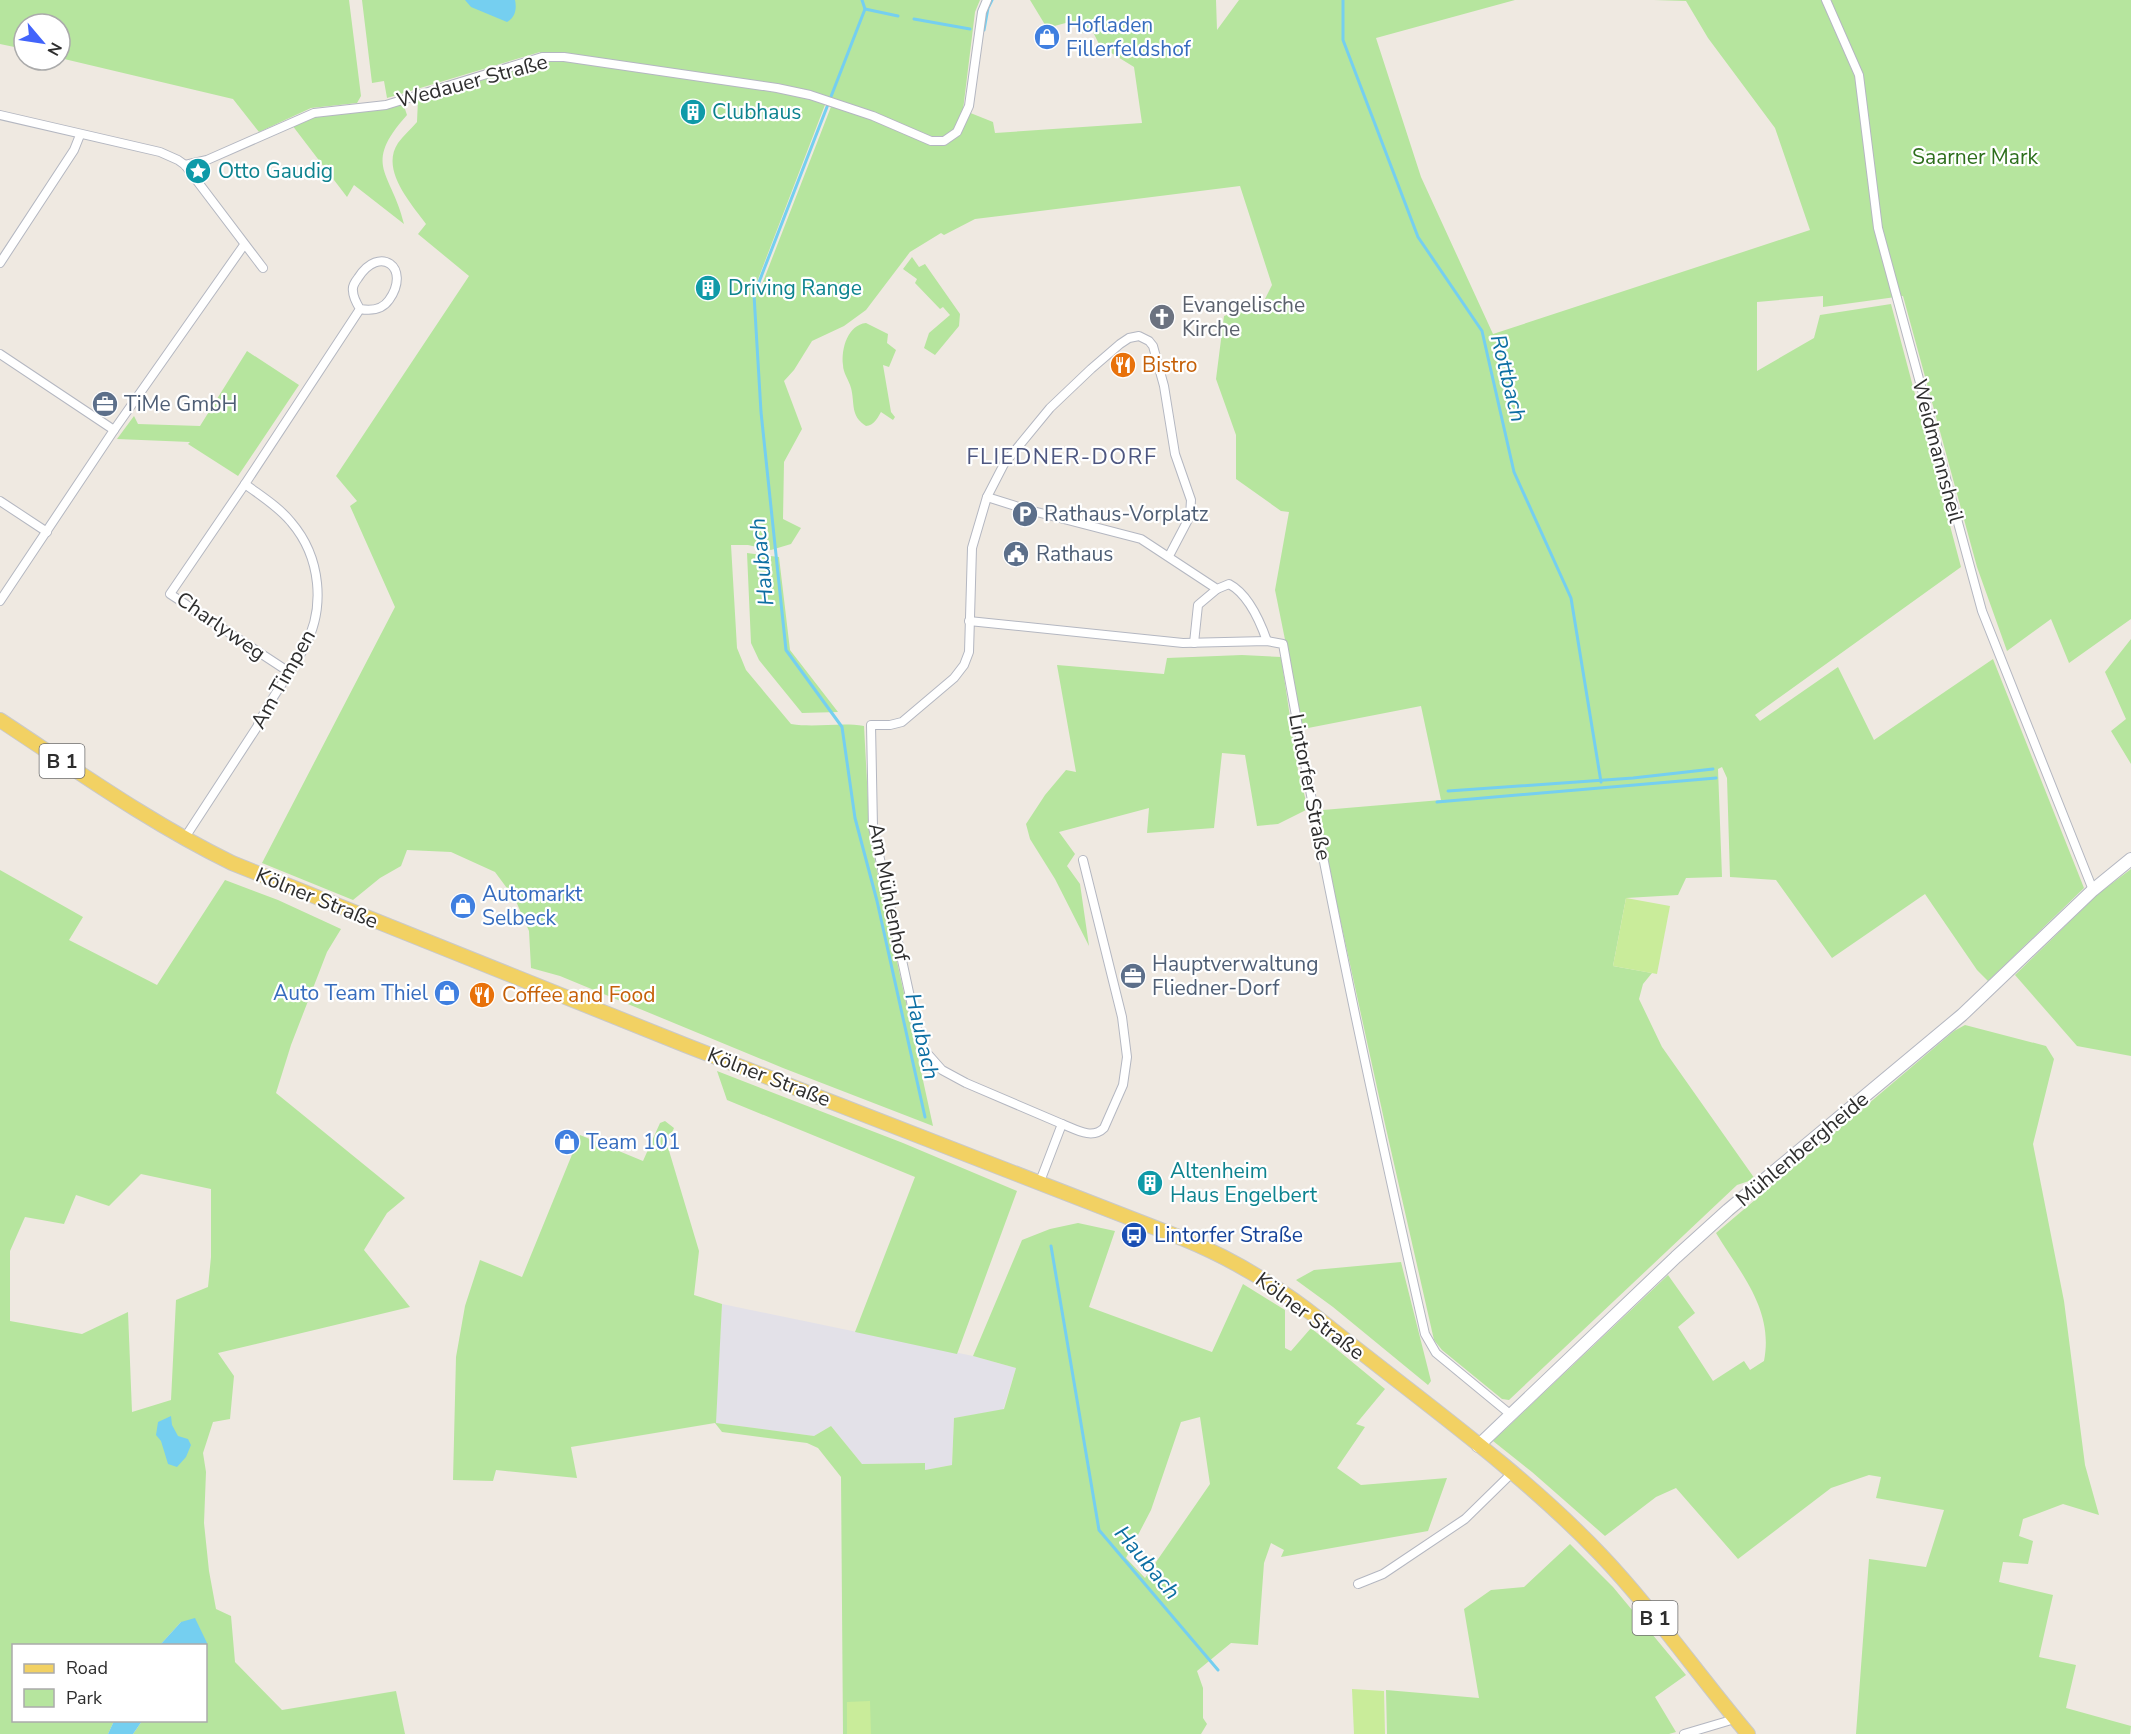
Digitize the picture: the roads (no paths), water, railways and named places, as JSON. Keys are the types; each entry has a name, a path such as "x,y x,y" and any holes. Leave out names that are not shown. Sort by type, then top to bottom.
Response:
{"main road":[{"name":"Kölner Straße","path":"0,720 123,802 184,839 232,864 1206,1248 1246,1268 1282,1290 1512,1473 1599,1553 1632,1588 1748,1734"}],"street":[{"name":"Wedauer Straße","path":"185,165 207,160 314,113 386,105 542,57 564,57 777,88 826,100 873,116 931,141 944,141 957,132 969,106 982,12 987,0"},
{"name":"Weidmannsheil","path":"1826,0 1859,75 1878,228 1982,611 2093,890"},
{"path":"0,115 160,152 178,160 185,165 263,267"},
{"path":"0,263 74,150 80,135"},
{"path":"0,601 114,430 244,245"},
{"path":"383,261 394,268 398,275 397,289 387,303 373,310 360,309 353,290 364,267 383,261"},
{"path":"245,484 360,309"},
{"name":"Am Mühlenhof","path":"1062,1124 966,1083 942,1070 926,1052 917,1029 873,827 871,725 890,725 902,722 954,678 964,665 969,652 972,548 987,496 1013,452 1050,408 1090,369 1130,338 1139,336 1144,337 1153,346 1164,386 1175,454 1191,500 1190,516 1169,556"},
{"path":"0,354 114,430"},
{"name":"Am Timpen","path":"184,839 257,727 263,712 311,633 318,601 315,570 311,556 292,523 278,508 245,484"},
{"name":"Charlyweg","path":"245,484 170,594 289,672"},
{"path":"987,496 1025,509 1141,539 1217,589"},
{"path":"0,501 46,532"},
{"path":"969,621 1183,643 1194,643 1267,641 1261,622 1237,588 1229,584 1217,589 1198,605 1194,643"},
{"name":"Lintorfer Straße","path":"1267,641 1283,644 1333,906 1425,1334 1436,1353 1510,1414"},
{"name":"Mühlenbergheide","path":"1478,1446 1728,1210 1962,1015 2093,890 2131,859"},
{"path":"1039,1184 1062,1124 1091,1134 1100,1132 1104,1128 1123,1085 1127,1057 1122,1017 1083,860"},
{"path":"1358,1584 1383,1574 1465,1519 1512,1473"},
{"path":"1684,1734 1728,1721 1734,1717"}],"water":[{"path":"465,0 515,0 514,16 507,22 471,7"},
{"path":"171,1416 172,1425 178,1436 188,1439 191,1445 186,1457 177,1467 168,1464 161,1441 156,1435 158,1422"},
{"path":"195,1618 207,1644 161,1644 181,1622"},
{"path":"113,1722 141,1722 133,1734 108,1734"}],"waterway":[{"name":"Haubach","path":"862,0 865,9 754,295 761,412 786,650 842,727 855,818 877,901 925,1117"},
{"path":"984,30 988,8 992,0"},
{"name":"Rottbach","path":"1343,0 1343,40 1418,237 1482,331 1514,472 1571,598 1601,782"},
{"path":"865,9 898,16"},
{"path":"914,19 970,29"},
{"path":"1448,791 1633,778 1713,769"},
{"path":"1437,802 1716,778"},
{"name":"Haubach","path":"1051,1246 1099,1530 1218,1670"}],"place":[{"name":"Hofladen Fillerfeldshof","path":"1047,37"},
{"name":"Clubhaus","path":"693,112"},
{"name":"Otto Gaudig","path":"198,171"},
{"name":"Driving Range","path":"708,288"},
{"name":"Evangelische Kirche","path":"1162,317"},
{"name":"Bistro","path":"1123,365"},
{"name":"TiMe GmbH","path":"105,404"},
{"name":"Rathaus-Vorplatz","path":"1025,514"},
{"name":"Rathaus","path":"1016,554"},
{"name":"Automarkt Selbeck","path":"463,906"},
{"name":"Hauptverwaltung Fliedner-Dorf","path":"1133,976"},
{"name":"Auto Team Thiel","path":"447,993"},
{"name":"Coffee and Food","path":"482,995"},
{"name":"Team 101","path":"567,1142"},
{"name":"Altenheim Haus Engelbert","path":"1150,1183"},
{"name":"Lintorfer Straße","path":"1134,1235"}],"district":[{"name":"FLIEDNER-DORF","path":"1062,456"}],"park label":[{"name":"Saarner Mark","path":"1975,157"}]}
